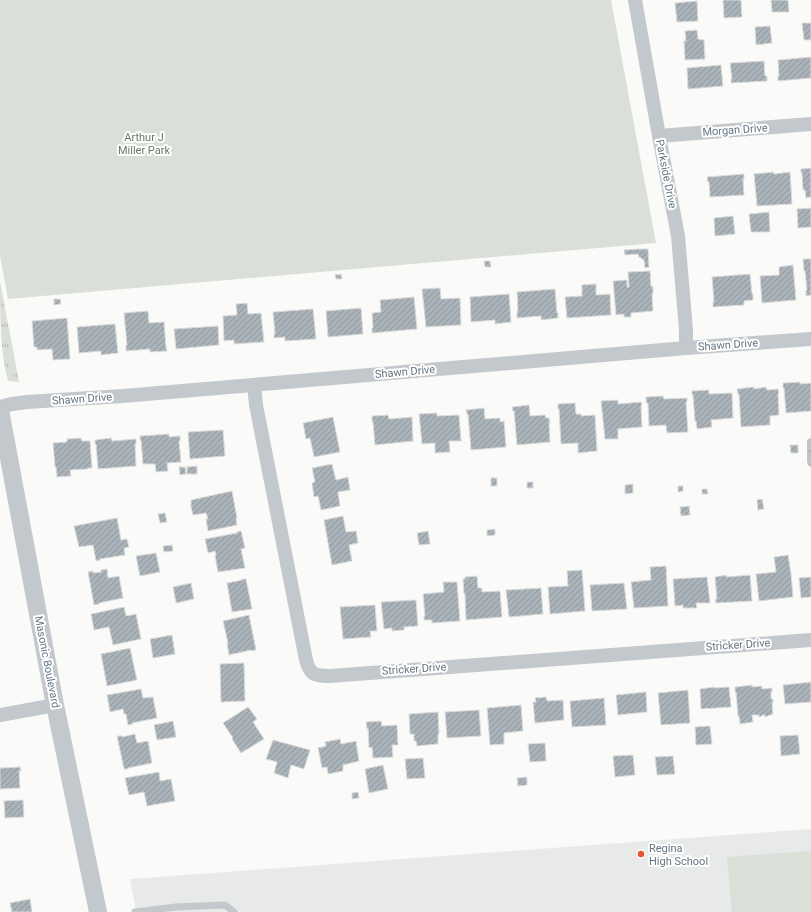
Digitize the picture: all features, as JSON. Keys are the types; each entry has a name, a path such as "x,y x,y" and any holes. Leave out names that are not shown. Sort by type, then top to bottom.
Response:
{"street":[{"name":"Parkside Drive","path":"634,0 678,236 686,330 686,348"},
{"name":"Morgan Drive","path":"659,136 811,124"},
{"name":"Shawn Drive","path":"0,409 12,404 27,402 123,396 686,348 811,339"},
{"name":"Stricker Drive","path":"254,385 256,405 306,660 308,667 313,674 330,676 811,640"},
{"name":"Masonic Boulevard","path":"0,409 55,705 98,912"},
{"path":"0,715 55,705"}],"lane":[{"path":"134,912 176,907 225,905 234,912"}],"shaded area":[{"name":"Regina High School","path":"811,829 811,912 136,912 130,879"}],"green space":[{"name":"Arthur J Miller Park","path":"0,0 611,0 656,243 8,299 0,256"},
{"path":"0,281 19,382 8,381 5,369 1,332"},
{"path":"811,851 811,912 732,912 727,857"}],"water":[{"path":"811,438 811,467 807,462 807,441"}],"building":[{"path":"723,0 741,0 742,17 724,18"},
{"path":"771,0 788,0 789,12 772,12"},
{"path":"697,1 698,21 677,22 675,3"},
{"path":"802,23 811,23 811,40 804,40"},
{"path":"770,26 772,43 756,45 755,27"},
{"path":"697,30 698,39 704,40 705,59 685,60 685,31"},
{"path":"811,57 811,78 778,81 778,60"},
{"path":"764,61 765,76 767,76 767,81 731,83 730,63"},
{"path":"721,65 723,86 688,89 687,68"},
{"path":"811,168 811,197 806,198 805,190 803,190 801,169"},
{"path":"773,172 774,174 790,172 792,204 757,206 754,174"},
{"path":"744,174 744,195 710,197 709,182 707,177"},
{"path":"811,208 811,227 798,228 797,209"},
{"path":"769,212 770,232 751,232 749,214"},
{"path":"733,216 735,234 715,236 714,218"},
{"path":"648,249 649,267 645,268 644,260 639,257 638,254 625,255 624,250"},
{"path":"803,259 811,259 811,295 806,296 807,290"},
{"path":"484,261 490,261 491,267 485,267"},
{"path":"793,265 796,300 762,303 760,276 779,275 779,267"},
{"path":"650,271 651,286 653,287 653,311 631,313 631,317 624,317 624,314 616,315 613,281 627,280 627,287 629,287 628,272"},
{"path":"341,274 342,279 336,279 335,275"},
{"path":"750,274 753,300 744,301 744,305 713,307 712,277"},
{"path":"596,284 596,295 610,294 611,315 567,318 565,297 582,296 582,285"},
{"path":"440,288 441,299 460,298 461,325 426,327 422,289"},
{"path":"555,289 558,318 541,320 541,316 517,318 517,292"},
{"path":"509,294 511,322 495,324 495,320 471,322 470,297"},
{"path":"414,297 417,329 372,333 372,313 381,312 380,300"},
{"path":"54,299 60,299 61,304 54,305"},
{"path":"247,303 248,314 261,313 264,342 234,344 234,340 224,341 223,316 237,315 236,304"},
{"path":"361,308 363,334 328,337 326,311"},
{"path":"313,309 316,339 285,341 285,337 274,338 273,312"},
{"path":"148,311 149,323 164,322 167,351 150,352 150,349 126,351 127,345 124,313"},
{"path":"67,318 70,359 53,360 52,349 37,350 37,347 34,347 32,321"},
{"path":"115,324 118,353 101,355 101,351 79,353 77,327"},
{"path":"218,326 219,345 176,349 174,329"},
{"path":"800,382 800,384 811,383 811,411 786,413 783,383"},
{"path":"754,387 754,389 766,387 767,390 778,389 779,415 770,416 770,425 741,427 739,394 737,389"},
{"path":"709,390 709,394 732,393 733,418 711,420 712,427 697,429 692,391"},
{"path":"663,396 664,399 687,398 688,432 667,433 666,425 649,426 648,403 646,403 646,397"},
{"path":"618,400 618,404 641,402 642,427 618,429 618,439 605,439 601,401"},
{"path":"575,403 576,414 581,414 581,416 595,415 597,451 578,453 578,443 561,444 558,404"},
{"path":"529,405 530,416 545,415 546,418 549,418 550,442 517,445 514,411 512,407"},
{"path":"484,408 485,419 500,418 500,422 504,421 506,447 471,450 468,414 466,410"},
{"path":"437,413 437,416 459,415 461,441 449,441 450,452 435,453 435,443 422,444 419,414"},
{"path":"388,415 389,419 412,417 413,441 375,445 372,416"},
{"path":"333,417 340,452 314,457 310,438 306,439 303,423"},
{"path":"223,430 225,456 190,459 188,432"},
{"path":"169,434 169,437 180,436 181,462 167,463 168,471 156,472 155,464 143,464 140,436"},
{"path":"81,438 82,441 90,441 92,468 70,470 71,476 57,477 53,443 67,442 67,439"},
{"path":"111,438 112,441 136,439 136,466 98,469 95,440"},
{"path":"790,445 798,445 798,453 791,453"},
{"path":"332,464 336,480 348,477 350,490 338,492 340,506 321,510 318,496 314,497 312,483 315,482 312,468"},
{"path":"197,466 197,474 187,474 187,467"},
{"path":"179,467 185,467 186,474 180,475"},
{"path":"491,478 497,478 497,486 491,486"},
{"path":"527,482 533,482 533,488 527,488"},
{"path":"633,484 633,493 625,494 625,485"},
{"path":"678,486 683,486 683,491 678,492"},
{"path":"702,489 707,489 708,494 702,494"},
{"path":"232,491 237,525 208,531 206,519 208,519 206,513 193,515 191,500"},
{"path":"762,499 764,509 758,510 757,500"},
{"path":"689,506 690,515 681,516 680,507"},
{"path":"165,513 167,522 160,523 158,514"},
{"path":"343,516 346,532 356,531 358,543 349,545 352,561 332,565 324,520"},
{"path":"117,518 121,540 127,539 129,547 124,548 125,555 96,561 93,545 79,547 74,526"},
{"path":"495,529 495,535 487,536 487,530"},
{"path":"241,531 245,548 241,549 245,568 218,572 215,551 208,553 205,539"},
{"path":"428,531 430,544 419,545 417,533"},
{"path":"172,545 173,551 164,552 163,546"},
{"path":"156,553 160,572 140,576 136,556"},
{"path":"788,555 793,597 759,601 756,574 776,572 774,557"},
{"path":"666,566 668,606 634,608 631,582 651,580 650,567"},
{"path":"107,569 108,578 119,576 123,598 94,605 88,572 101,572 101,570"},
{"path":"582,570 585,611 550,614 548,587 568,586 567,571"},
{"path":"726,575 726,577 750,575 752,601 716,603 715,577"},
{"path":"477,576 478,588 482,588 482,592 500,591 502,617 466,620 463,579 465,579 465,577"},
{"path":"707,577 710,603 696,603 697,608 683,608 683,605 675,606 673,579"},
{"path":"811,577 811,597 801,598 799,578"},
{"path":"246,579 252,609 232,612 227,583"},
{"path":"443,582 457,582 460,621 432,623 432,620 424,620 423,594 444,592"},
{"path":"191,583 194,599 176,603 173,587"},
{"path":"624,583 627,609 592,611 590,585"},
{"path":"541,588 543,614 509,617 506,590"},
{"path":"416,600 418,626 404,627 404,630 392,631 392,628 384,629 381,602"},
{"path":"375,605 377,631 370,631 371,637 343,639 340,607"},
{"path":"124,607 126,616 136,614 141,639 113,645 109,627 94,630 91,614"},
{"path":"249,615 256,650 229,655 223,621"},
{"path":"172,635 175,654 153,658 150,639"},
{"path":"130,648 137,680 107,686 101,654"},
{"path":"244,663 245,701 221,702 220,664"},
{"path":"811,682 811,702 785,704 783,685"},
{"path":"752,685 752,687 762,686 762,689 772,688 771,699 773,699 773,714 765,717 765,715 759,717 759,715 752,715 753,722 740,724 735,687"},
{"path":"729,687 731,707 701,709 700,689"},
{"path":"141,689 143,698 153,697 157,718 128,725 126,714 124,714 123,709 110,712 107,695"},
{"path":"688,690 690,723 661,725 658,693"},
{"path":"646,692 647,712 618,715 616,695"},
{"path":"546,697 547,701 563,700 564,720 535,723 533,702 536,702 535,698"},
{"path":"604,698 606,725 572,727 570,701"},
{"path":"521,705 523,731 504,733 504,744 490,745 487,708"},
{"path":"248,707 257,719 253,722 264,739 241,753 223,723"},
{"path":"479,710 481,736 447,738 445,712"},
{"path":"438,712 438,744 417,746 416,741 414,741 414,734 410,734 409,714"},
{"path":"173,721 176,737 157,740 154,725"},
{"path":"381,721 382,726 397,725 398,745 392,745 393,757 373,758 372,747 369,748 368,728 367,729 366,722"},
{"path":"710,726 712,744 696,745 695,727"},
{"path":"135,734 137,743 148,741 152,763 124,769 117,736 122,737"},
{"path":"798,735 800,754 781,756 780,736"},
{"path":"340,739 341,744 356,741 359,761 343,765 343,771 328,774 327,767 322,768 318,748 326,746 325,742"},
{"path":"273,740 310,750 304,769 291,765 288,778 274,773 277,762 266,759"},
{"path":"545,743 546,761 530,762 528,744"},
{"path":"633,755 635,775 615,777 613,756"},
{"path":"673,756 675,774 657,775 655,757"},
{"path":"423,758 425,778 407,779 405,759"},
{"path":"383,765 388,789 369,793 365,769"},
{"path":"20,767 20,788 0,789 0,768"},
{"path":"159,772 160,781 171,779 175,801 147,806 144,792 129,795 125,778"},
{"path":"527,777 527,785 518,786 517,778"},
{"path":"358,792 359,798 352,799 352,793"},
{"path":"23,800 24,817 5,818 4,801"},
{"path":"30,899 32,912 12,912 10,903"}],"place":[{"name":"Regina High School","path":"641,854"}]}
